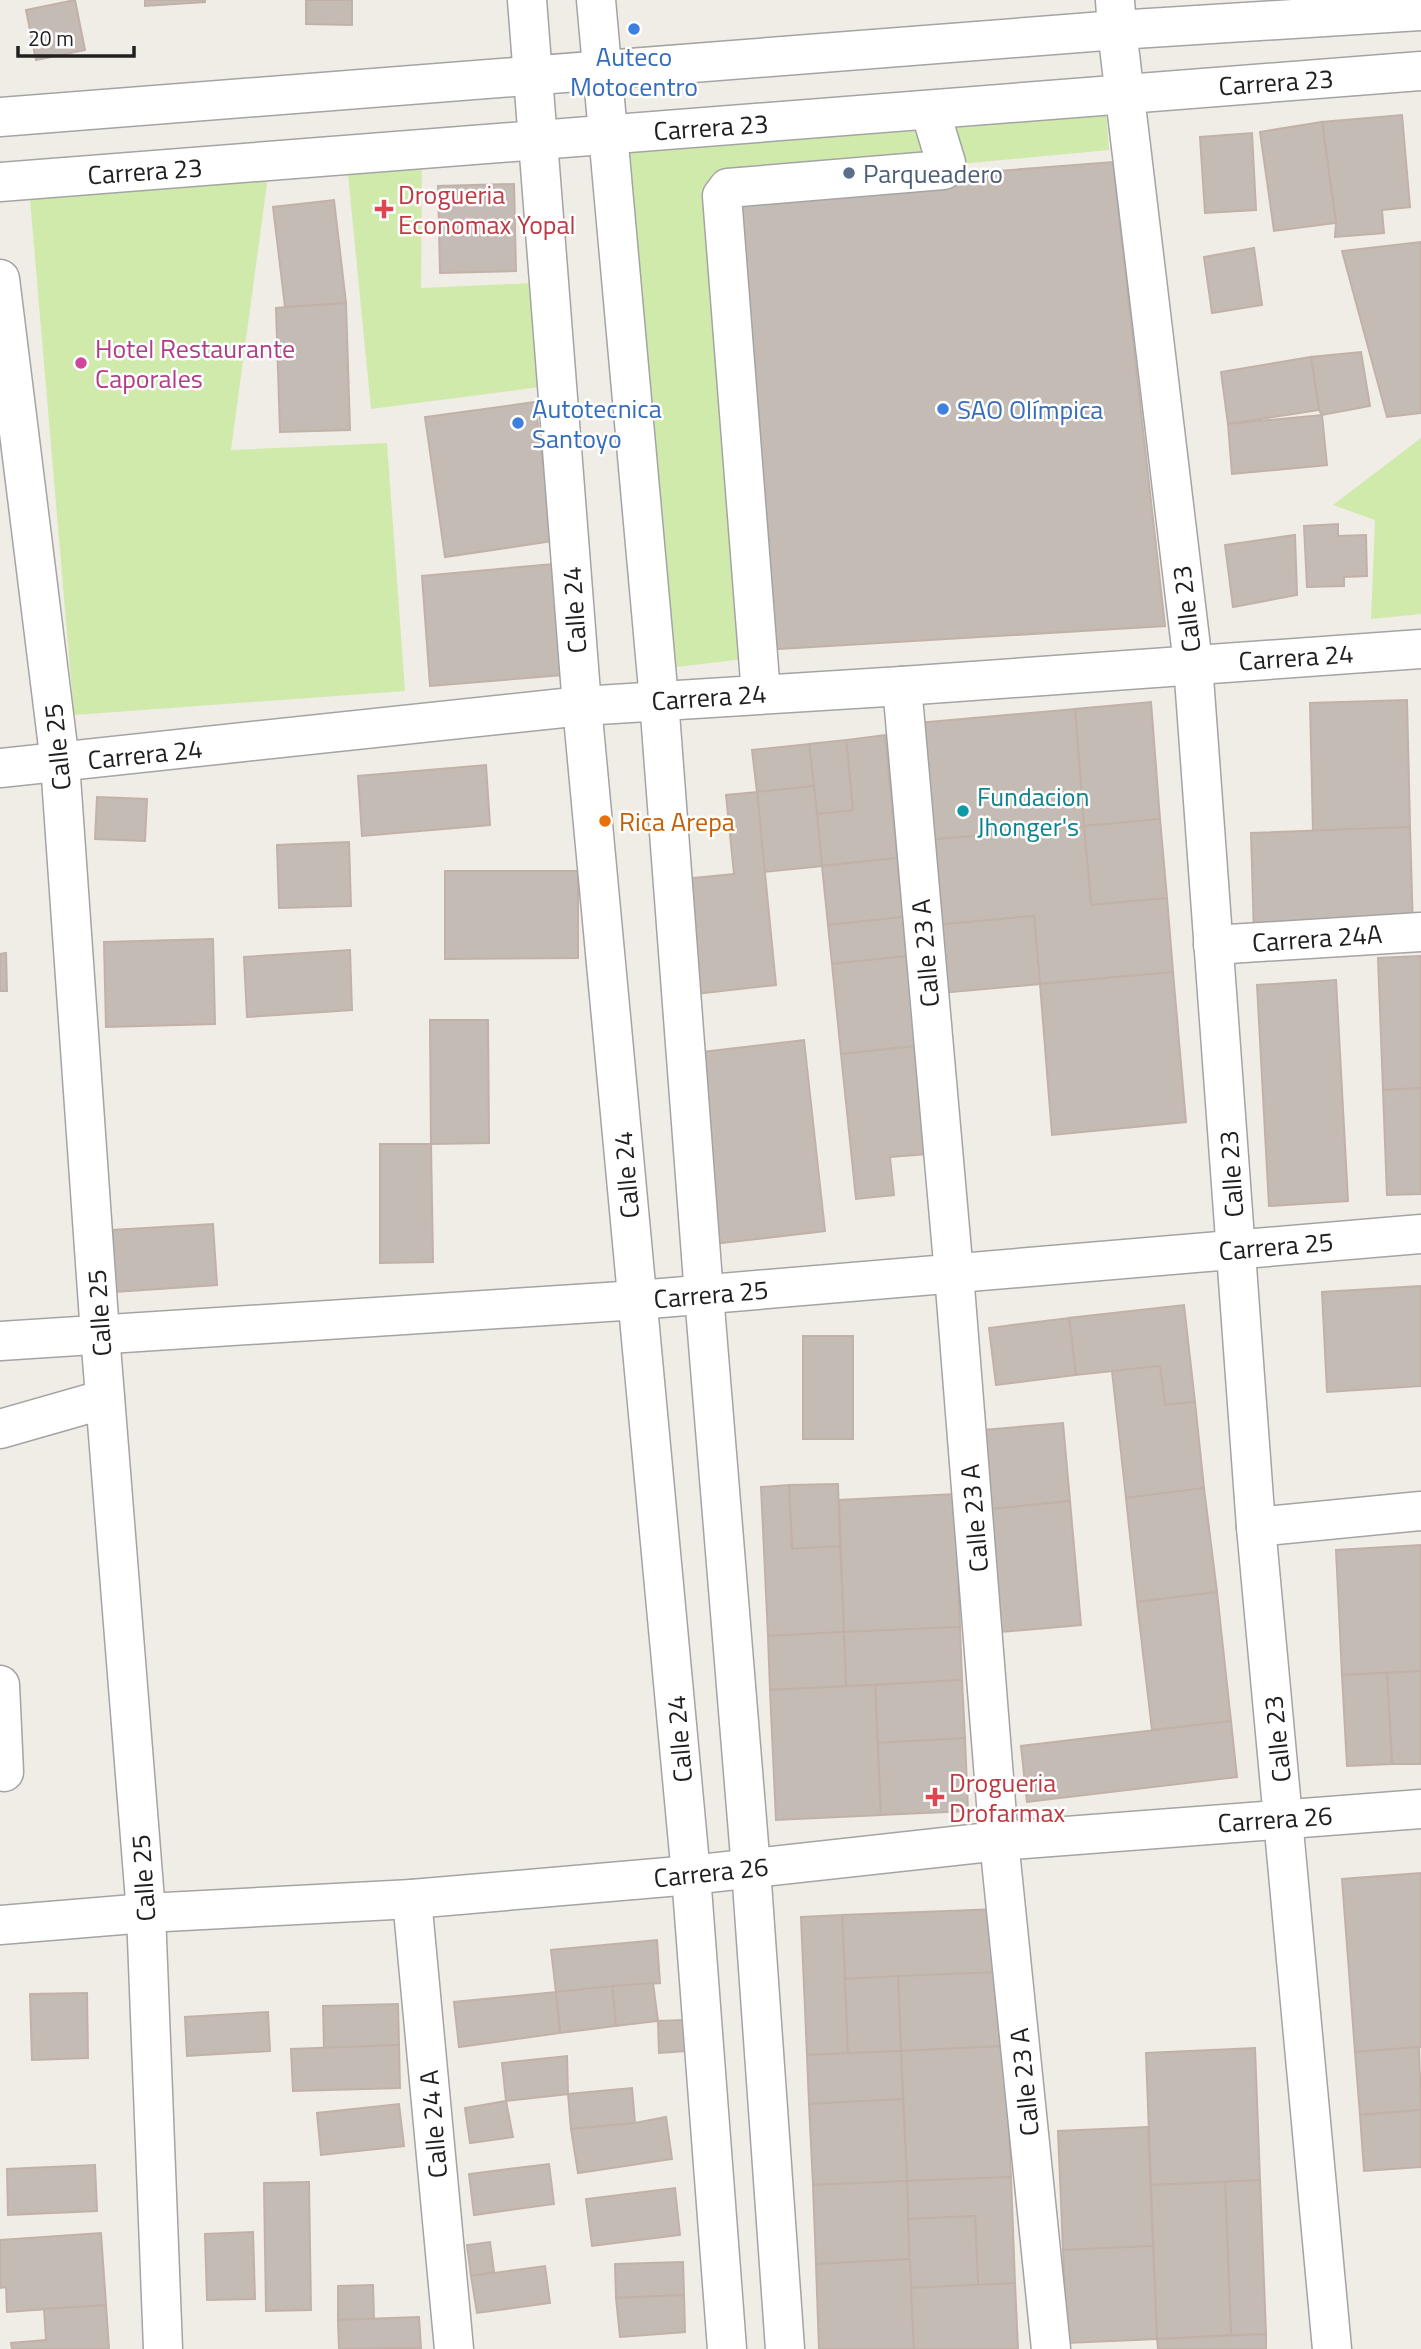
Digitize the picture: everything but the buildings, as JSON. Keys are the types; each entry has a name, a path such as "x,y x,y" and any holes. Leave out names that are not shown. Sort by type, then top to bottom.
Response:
{"street":[{"name":"Calle 24","path":"527,0 582,706 691,1875 727,2349"},
{"path":"596,0 659,700 751,1868 785,2349"},
{"path":"0,117 602,70 1116,15 1421,11"},
{"name":"Calle 23","path":"1116,15 1193,664 1256,1527 1332,2349"},
{"name":"Carrera 23","path":"0,182 1421,71"},
{"path":"761,694 740,446 724,191 728,188 943,170 946,163 930,110"},
{"name":"Calle 25","path":"0,279 60,763 100,1334 146,1913 163,2349"},
{"name":"Carrera 24","path":"0,768 582,706 1421,649"},
{"name":"Calle 23 A","path":"902,686 954,1274 999,1841 1051,2349"},
{"name":"Carrera 24A","path":"1213,945 1421,932"},
{"name":"Carrera 25","path":"0,1341 638,1300 1421,1234"},
{"path":"0,1429 105,1399"},
{"path":"1256,1527 1421,1511"},
{"path":"0,1685 4,1772"},
{"name":"Carrera 26","path":"0,1925 146,1913 412,1899 691,1875 999,1841 1421,1809"},
{"name":"Calle 24 A","path":"412,1899 454,2349"}],"green space":[{"path":"1106,111 1109,150 716,187 752,658 668,668 624,150"},
{"path":"422,143 421,288 535,283 540,387 371,409 345,144"},
{"path":"268,176 231,450 387,443 405,691 74,715 30,199"},
{"path":"1421,438 1421,614 1371,619 1375,520 1333,505"}],"place":[{"name":"Auteco Motocentro","path":"634,29"},
{"name":"Parqueadero","path":"849,173"},
{"name":"Drogueria Economax Yopal","path":"384,209"},
{"name":"Hotel Restaurante Caporales","path":"81,363"},
{"name":"SAO Olímpica","path":"943,409"},
{"name":"Autotecnica Santoyo","path":"518,423"},
{"name":"Fundacion Jhonger's","path":"963,811"},
{"name":"Rica Arepa","path":"605,821"},
{"name":"Drogueria Drofarmax","path":"935,1797"}]}
